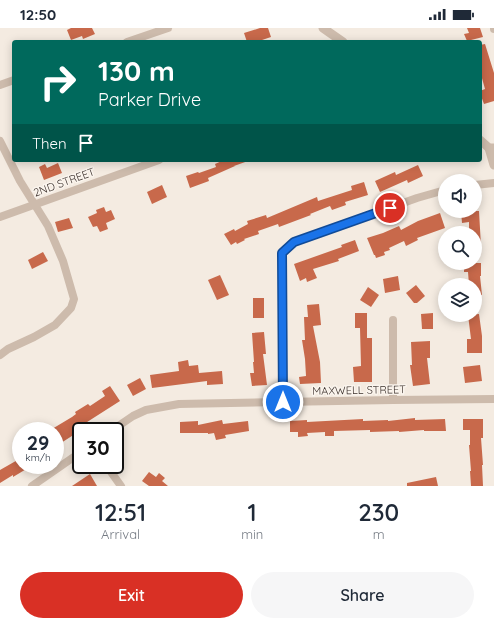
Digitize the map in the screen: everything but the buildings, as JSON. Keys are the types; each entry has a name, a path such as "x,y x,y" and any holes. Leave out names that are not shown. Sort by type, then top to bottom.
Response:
{"street":[{"path":"133,40 168,28"},
{"path":"323,28 340,40"},
{"path":"0,85 12,81"},
{"path":"482,141 492,148 494,165"},
{"path":"0,142 20,181 48,226 63,262 74,298 71,308 55,325 8,349 0,355"},
{"name":"2ND STREET","path":"0,217 153,162"},
{"path":"482,184 494,182"},
{"path":"283,402 282,253 294,242 417,198 438,192"},
{"path":"393,320 393,400"},
{"name":"MAXWELL STREET","path":"124,423 146,410 179,404 494,399"},
{"path":"32,486 72,458"},
{"path":"112,474 121,486"}],"route":[{"path":"283,402 282,253 294,242 390,208"}]}
